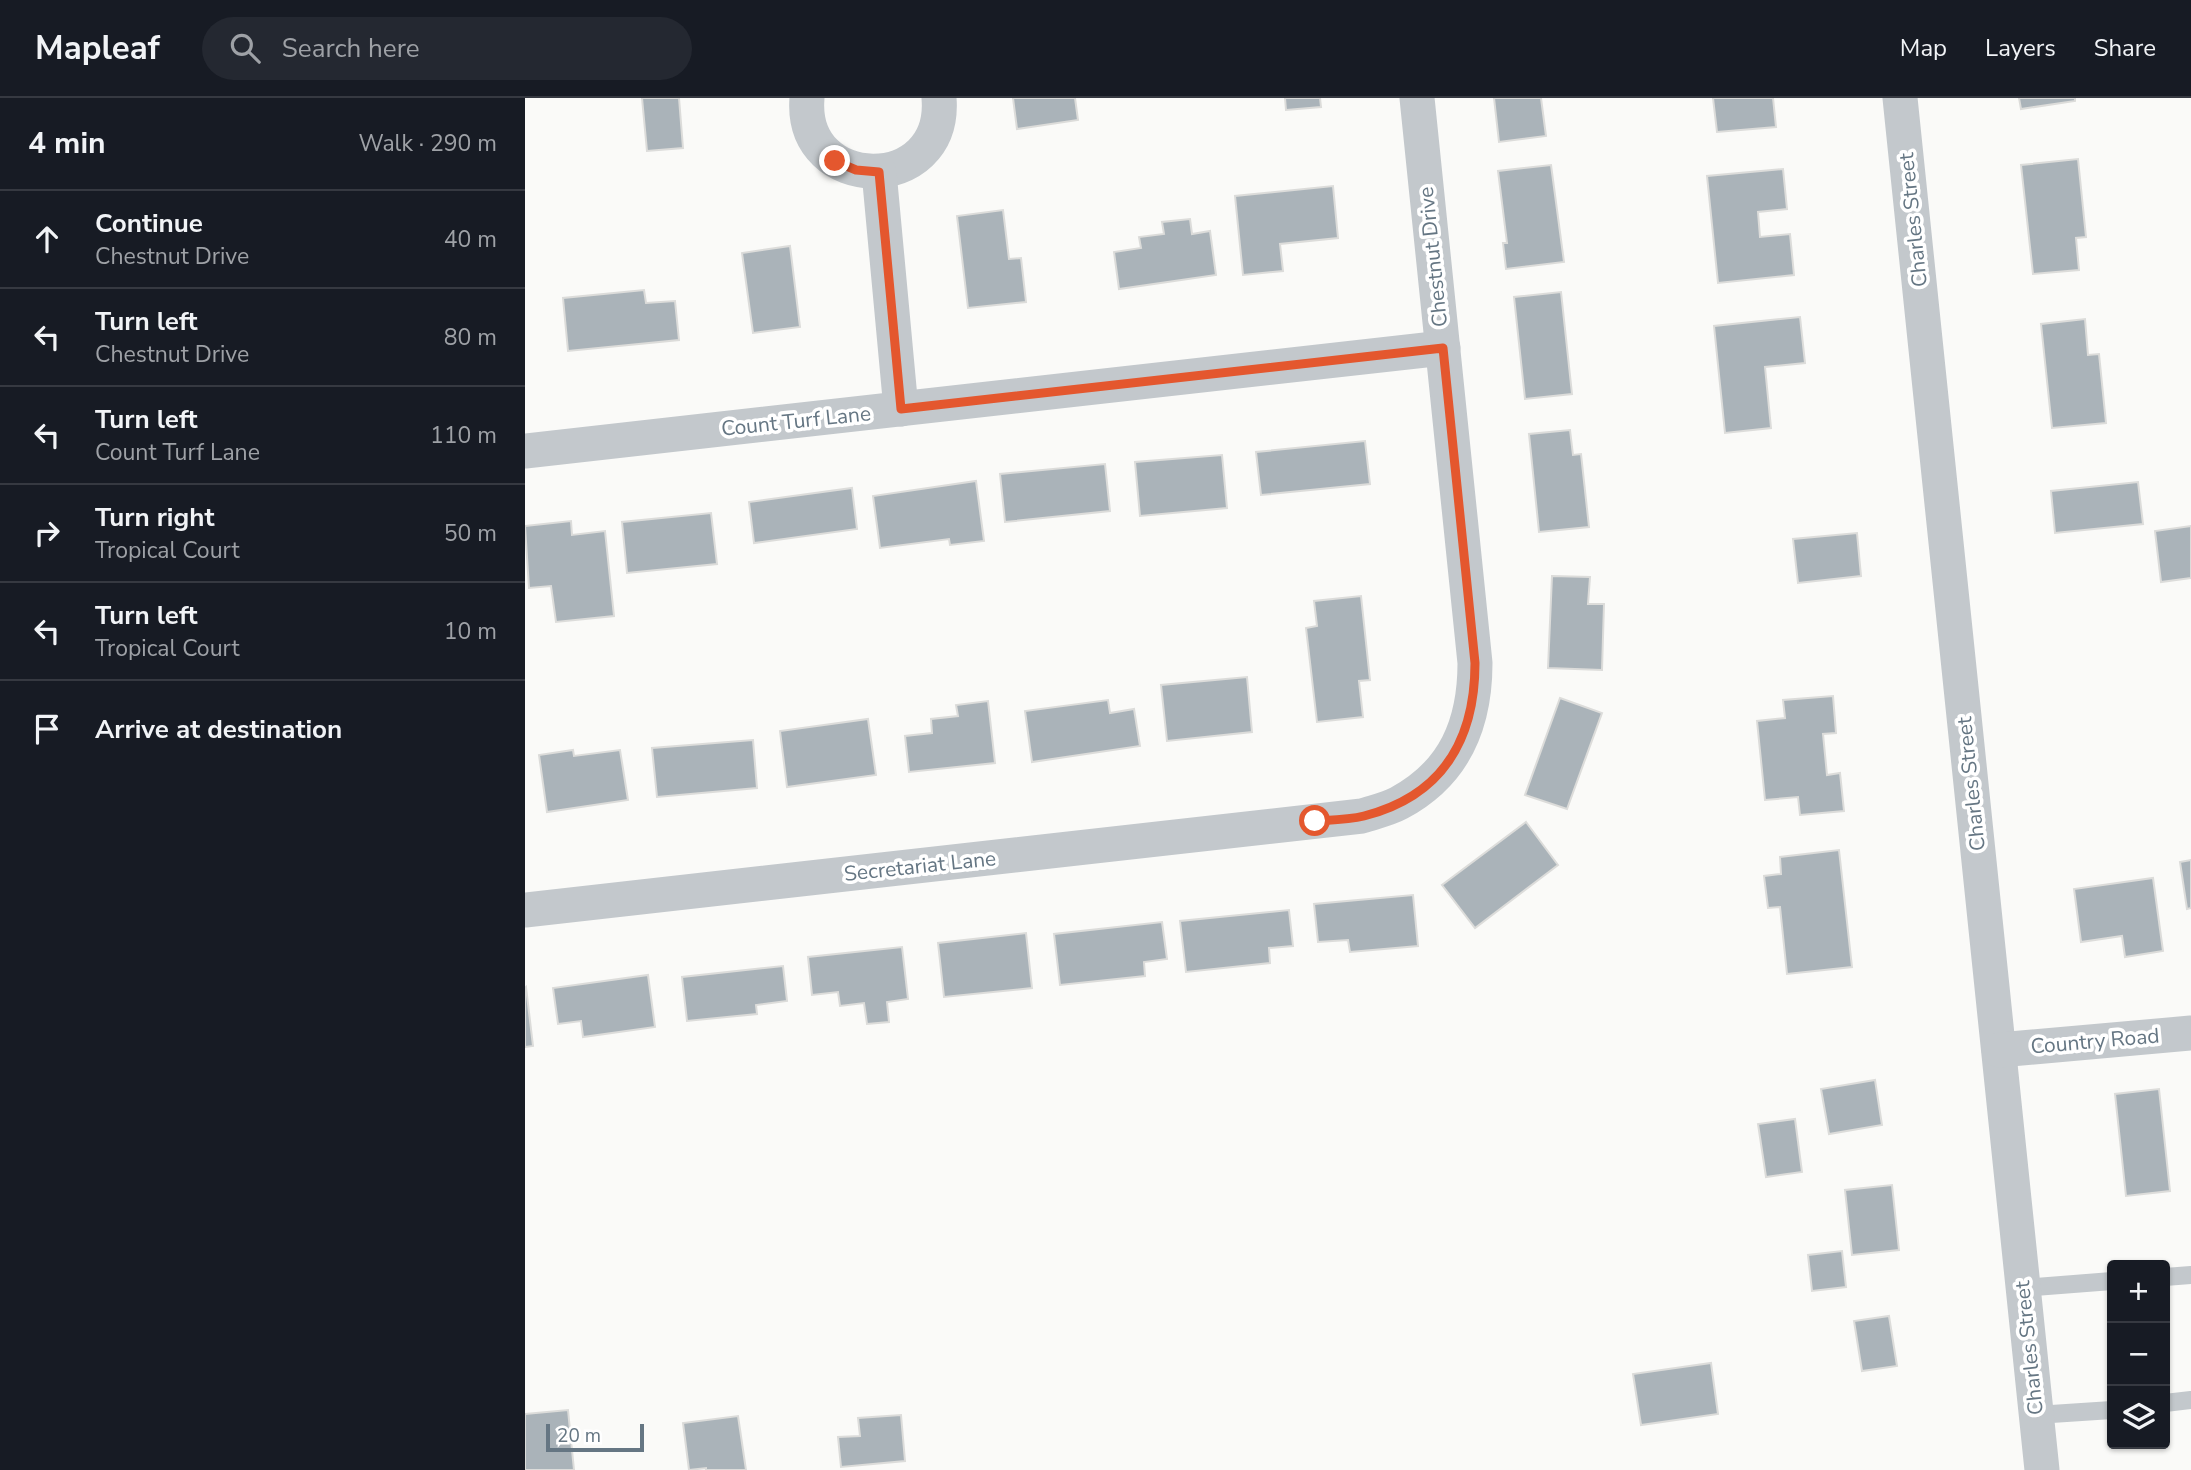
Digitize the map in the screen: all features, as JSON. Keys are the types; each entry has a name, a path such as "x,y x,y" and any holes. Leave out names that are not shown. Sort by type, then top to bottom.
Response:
{"street":[{"path":"807,98 809,123 818,144 835,161 856,170 879,172 899,168 917,157 930,141 939,122 939,98"},
{"name":"Chestnut Drive","path":"1315,821 1362,816 1397,804 1428,784 1452,757 1468,726 1475,693 1475,663 1417,98"},
{"name":"Charles Street","path":"1900,98 2036,1415 2034,1469"},
{"path":"879,172 901,409"},
{"name":"Count Turf Lane","path":"525,451 1443,348"},
{"name":"Secretariat Lane","path":"525,910 1315,821"},
{"name":"Country Road","path":"1999,1050 2191,1033"}],"lane":[{"path":"2170,1277 2191,1275"},
{"path":"2023,1288 2107,1281"},
{"path":"2170,1402 2191,1400"},
{"path":"2036,1415 2107,1410"}],"building":[{"path":"642,98 679,98 683,148 647,151"},
{"path":"1013,98 1075,98 1078,120 1017,129"},
{"path":"1285,98 1320,98 1321,107 1286,110"},
{"path":"1494,98 1541,98 1546,136 1499,142"},
{"path":"1713,98 1773,98 1776,127 1717,132"},
{"path":"2019,98 2075,98 2075,101 2021,109"},
{"path":"2078,159 2086,237 2076,238 2079,270 2033,274 2021,165"},
{"path":"1551,165 1564,262 1506,269 1503,243 1507,243 1498,171"},
{"path":"1783,169 1787,209 1758,212 1760,237 1790,234 1794,275 1718,283 1707,176"},
{"path":"1333,186 1338,238 1280,244 1283,271 1243,275 1235,196"},
{"path":"1003,210 1009,259 1021,258 1026,302 968,308 957,216"},
{"path":"1190,219 1192,234 1210,231 1216,275 1119,289 1114,252 1141,248 1139,237 1164,234 1162,222"},
{"path":"790,246 800,327 753,333 742,253"},
{"path":"644,290 646,303 675,301 679,340 568,351 563,298"},
{"path":"1561,292 1572,394 1525,399 1514,297"},
{"path":"1800,317 1805,363 1765,367 1771,428 1725,433 1714,326"},
{"path":"2085,319 2088,355 2099,354 2106,423 2052,428 2041,324"},
{"path":"1570,430 1573,455 1581,454 1589,527 1539,532 1529,434"},
{"path":"1365,441 1370,484 1261,495 1256,452"},
{"path":"1222,455 1227,508 1140,516 1135,462"},
{"path":"1105,464 1110,511 1005,522 1000,474"},
{"path":"976,481 984,541 950,545 949,539 880,548 873,496"},
{"path":"2138,482 2143,524 2055,533 2051,491"},
{"path":"852,488 857,529 754,543 749,502"},
{"path":"711,513 717,564 627,573 622,522"},
{"path":"571,521 572,535 605,531 614,616 556,622 551,586 529,588 525,526"},
{"path":"2191,526 2191,578 2161,582 2155,531"},
{"path":"1857,533 1861,576 1798,583 1793,539"},
{"path":"1552,576 1590,577 1588,604 1604,604 1602,670 1548,668"},
{"path":"1361,596 1370,680 1359,681 1363,717 1317,722 1306,628 1317,626 1314,601"},
{"path":"1247,677 1252,732 1167,741 1161,685"},
{"path":"1833,696 1836,733 1823,734 1827,775 1840,773 1844,811 1800,815 1798,797 1765,800 1757,721 1785,718 1783,700"},
{"path":"1560,698 1602,713 1567,809 1525,795"},
{"path":"1108,700 1110,713 1134,709 1140,746 1032,762 1025,711"},
{"path":"988,701 995,763 909,772 905,736 932,733 931,719 958,716 956,705"},
{"path":"868,719 876,775 787,787 780,731"},
{"path":"753,740 757,788 657,797 652,748"},
{"path":"573,750 574,756 620,750 628,800 547,812 539,755"},
{"path":"1526,822 1558,865 1475,928 1442,885"},
{"path":"1839,850 1852,967 1787,974 1780,907 1768,908 1764,876 1781,874 1780,857"},
{"path":"2191,860 2191,908 2187,909 2180,862"},
{"path":"2153,878 2163,951 2125,957 2122,936 2081,942 2074,889"},
{"path":"1413,895 1418,946 1350,952 1348,940 1318,942 1314,904"},
{"path":"1289,910 1293,946 1269,948 1270,963 1186,972 1180,921"},
{"path":"1162,922 1167,959 1144,962 1145,976 1060,985 1054,934"},
{"path":"1026,933 1032,988 944,997 938,943"},
{"path":"902,947 908,999 887,1002 889,1022 867,1024 864,1003 840,1006 838,992 812,995 808,957"},
{"path":"783,966 787,1001 756,1005 757,1014 687,1021 682,977"},
{"path":"648,975 655,1027 583,1037 581,1021 558,1024 553,988"},
{"path":"525,988 533,1046 525,1047"},
{"path":"1875,1080 1882,1125 1829,1134 1821,1089"},
{"path":"2159,1089 2170,1191 2126,1196 2115,1094"},
{"path":"1795,1119 1802,1172 1766,1177 1758,1124"},
{"path":"1892,1185 1899,1250 1852,1255 1845,1190"},
{"path":"1842,1251 1846,1287 1812,1291 1808,1255"},
{"path":"1889,1316 1897,1366 1862,1371 1854,1321"},
{"path":"1711,1363 1718,1414 1641,1425 1633,1374"},
{"path":"568,1410 574,1470 525,1470 525,1414"},
{"path":"901,1415 905,1461 841,1467 838,1437 860,1436 858,1418"},
{"path":"738,1416 746,1470 689,1470 683,1423"}],"route":[{"path":"835,161 856,170 879,172 901,409 1443,348 1475,663 1475,693 1468,726 1452,757 1428,784 1397,804 1362,816 1315,821"}]}
